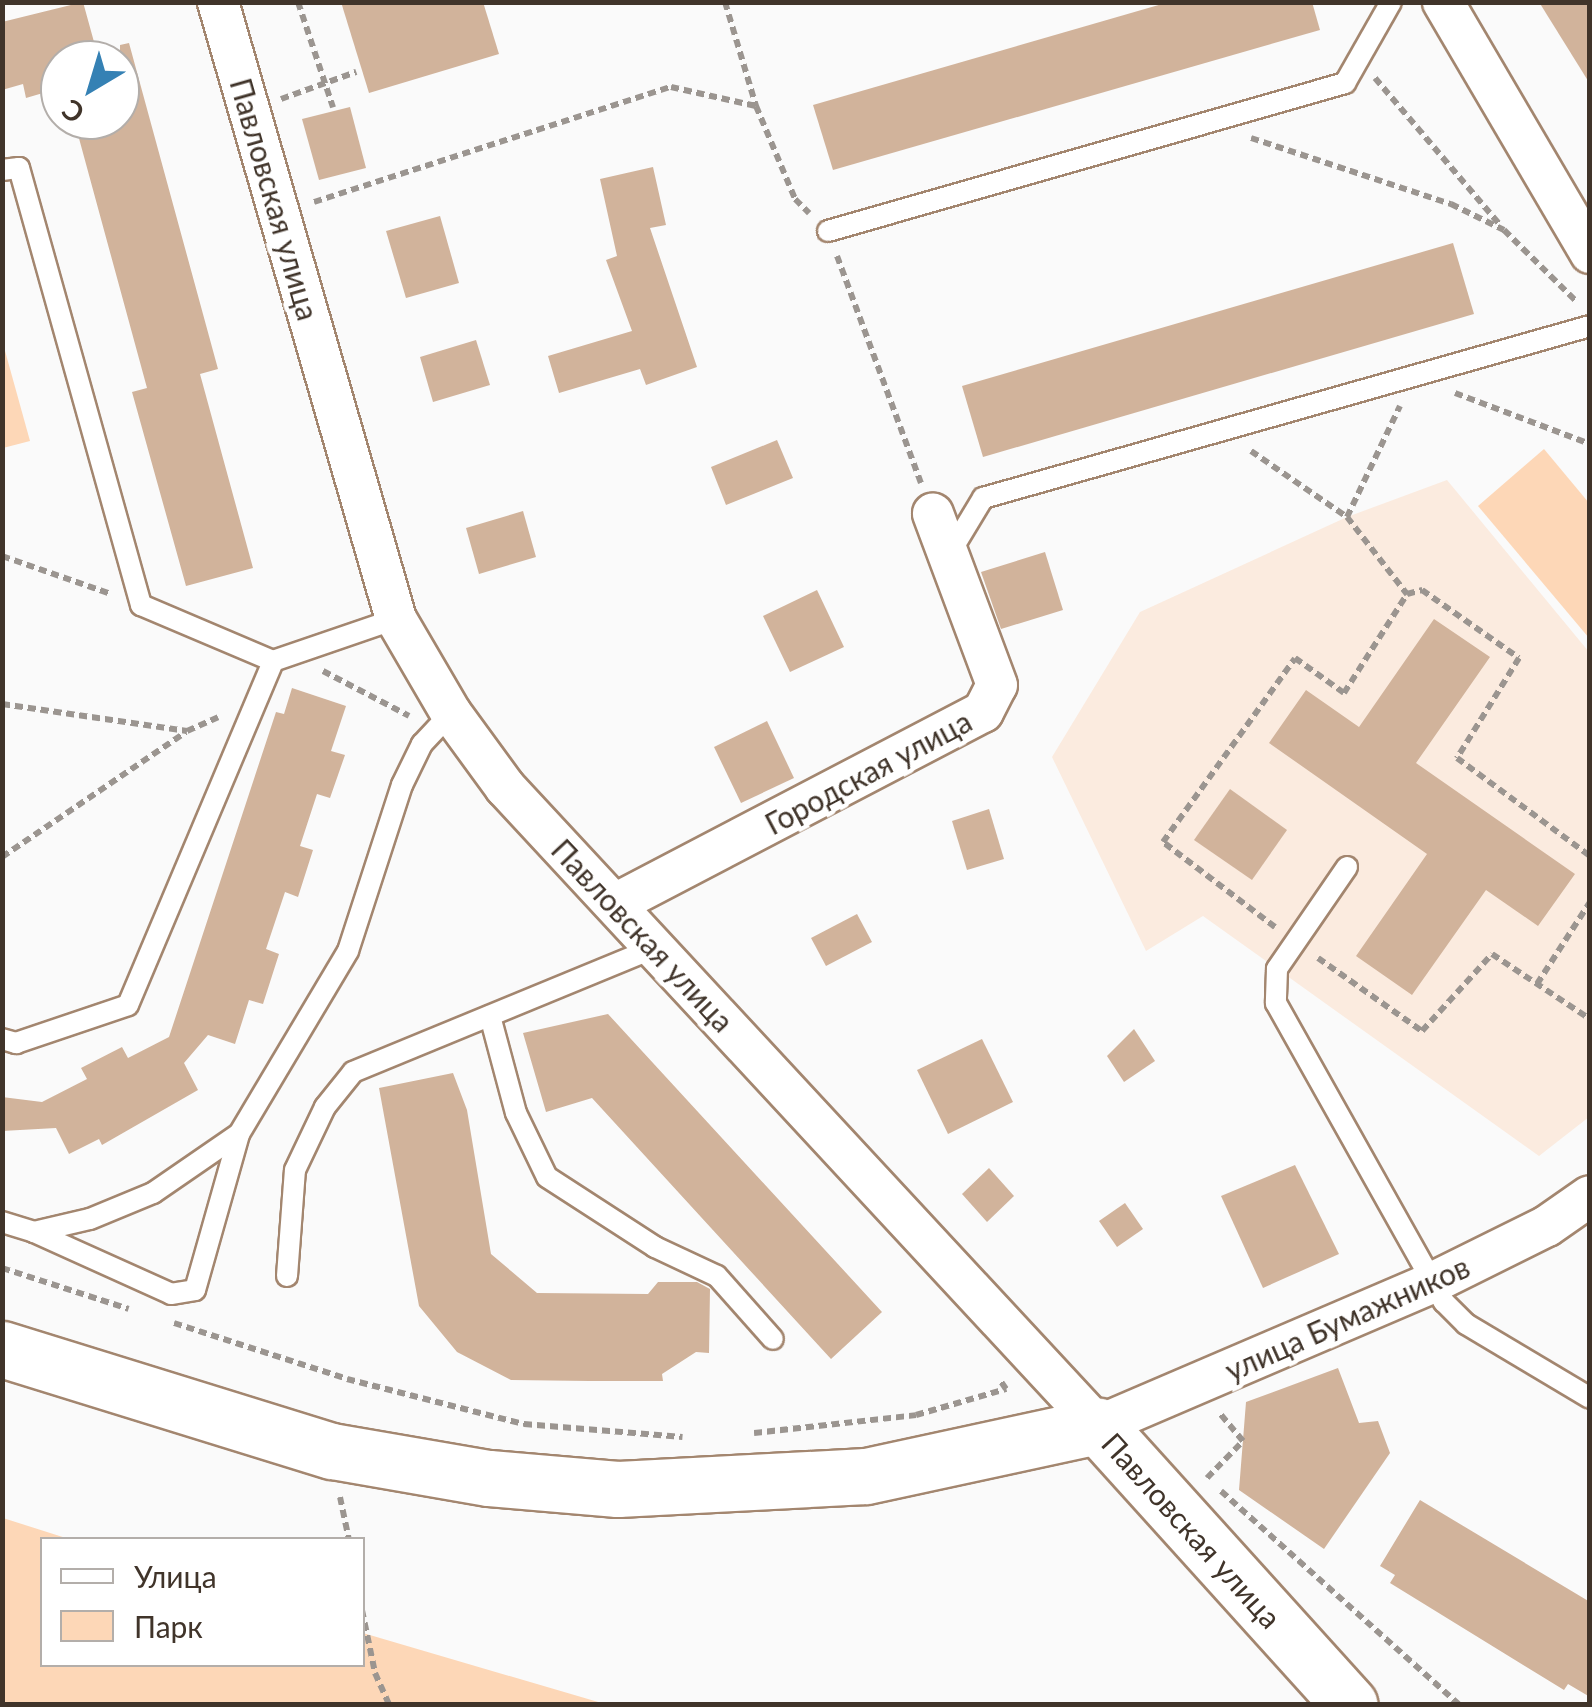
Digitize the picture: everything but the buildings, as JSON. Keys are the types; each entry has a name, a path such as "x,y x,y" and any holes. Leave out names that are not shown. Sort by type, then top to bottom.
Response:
{"street":[{"name":"Павловская улица","path":"218,2 396,619 452,712 505,787 617,903 654,948 1098,1426 1349,1704"},
{"path":"1443,2 1590,253"},
{"name":"Городская улица","path":"617,903 982,712 997,685 933,514"},
{"name":"улица Бумажников","path":"1098,1426 1432,1283 1547,1226 1590,1196"},
{"path":"2,1349 332,1452 490,1478 618,1490 866,1476 1098,1426"}],"lane":[{"path":"828,231 1345,83 1391,2"},
{"path":"2,170 19,168 141,605 272,661 396,619"},
{"path":"947,559 983,498 1590,326"},
{"path":"2,1039 16,1043 128,1005 272,661"},
{"path":"2,1222 34,1232 171,1294 194,1290 239,1134 348,950 402,784 422,744 452,712"},
{"path":"1347,867 1277,969 1276,1003 1432,1283 1466,1324 1590,1398"},
{"path":"287,1276 295,1170 325,1107 353,1072 654,948"},
{"path":"490,1016 516,1113 547,1177 655,1246 717,1276 774,1339"},
{"path":"34,1232 90,1219 153,1193 239,1134"}],"path":[{"path":"298,2 333,106"},
{"path":"725,2 756,106 796,200 828,231 933,514"},
{"path":"1360,60 1504,230 1590,312"},
{"path":"279,100 356,72"},
{"path":"275,84 284,117"},
{"path":"308,204 671,87 756,106"},
{"path":"1202,121 1451,204 1504,230"},
{"path":"303,186 314,222"},
{"path":"1347,517 1414,376 1590,444"},
{"path":"1221,431 1347,517 1407,594"},
{"path":"2,556 141,605"},
{"path":"1344,693 1407,594 1422,590 1519,658 1457,758 1590,856"},
{"path":"2,857 187,731 256,700"},
{"path":"2,704 187,731"},
{"path":"1538,984 1590,902"},
{"path":"2,1268 144,1314"},
{"path":"162,1319 347,1379 524,1424 686,1438"},
{"path":"743,1435 916,1414 1006,1389"},
{"path":"1207,1478 1243,1441 1216,1408"},
{"path":"1196,1466 1458,1704"},
{"path":"365,1625 375,1673 389,1704"}],"shaded area":[{"path":"1447,480 1589,652 1589,1117 1539,1156 1203,916 1146,951 1052,757 1140,612 1347,517"}],"green space":[{"path":"2,340 30,441 3,448 2,448"},
{"path":"1544,449 1589,503 1589,638 1478,506"},
{"path":"3,1518 63,1537 40,1537 40,1667 365,1667 365,1634 605,1704 3,1704"}]}
